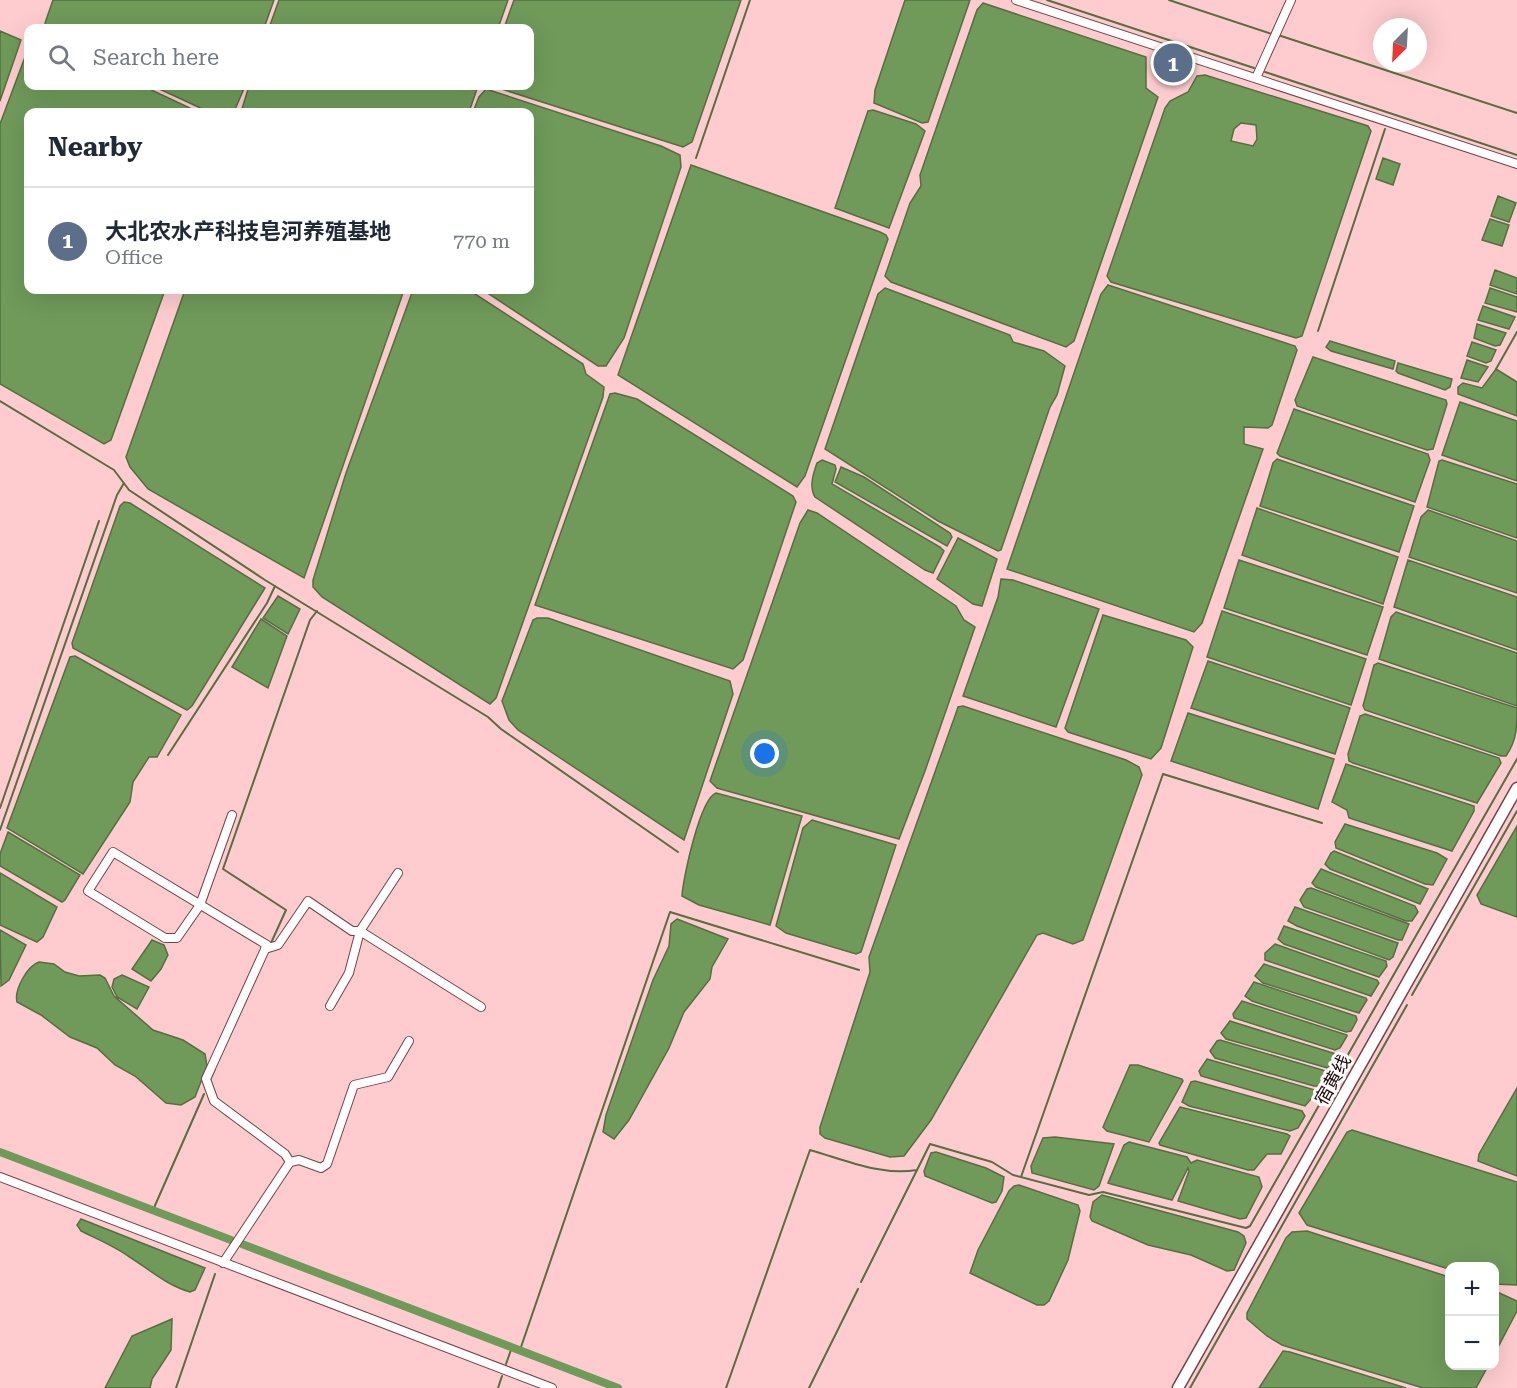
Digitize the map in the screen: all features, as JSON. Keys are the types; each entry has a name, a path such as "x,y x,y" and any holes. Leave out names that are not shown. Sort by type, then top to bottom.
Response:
{"main road":[{"name":"宿黄线","path":"1179,1388 1517,788"}],"street":[{"path":"1016,0 1517,165"},
{"path":"1256,78 1291,0"},
{"path":"232,815 200,905 177,938 170,940 88,891 113,852 200,905 267,945 206,1079 214,1101 285,1154 290,1162"},
{"path":"330,1006 350,973 360,931 398,873"},
{"path":"265,949 278,945 308,901 352,931 360,931 481,1007"},
{"path":"223,1263 290,1162 299,1160 321,1168 327,1164 354,1085 388,1077 409,1041"},
{"path":"0,1177 552,1388"}],"shaded area":[{"path":"53,0 274,0 265,24 45,23"},
{"path":"279,0 508,0 499,24 270,24"},
{"path":"514,0 741,0 692,142 683,147 505,90 534,90 534,24 505,24"},
{"path":"905,0 970,0 928,122 922,123 874,103 875,90"},
{"path":"983,3 1146,57 1146,88 1158,97 1074,341 1066,347 891,282 885,276 910,203 921,186 920,175 977,10"},
{"path":"0,31 21,40 0,101"},
{"path":"24,60 24,90 152,90 190,108 24,108 24,294 164,294 111,440 104,444 0,384 0,124"},
{"path":"1205,75 1368,126 1371,131 1302,336 1296,338 1111,282 1107,276 1165,108 1170,101 1188,92 1197,76","holes":["1241,123 1256,125 1257,139 1253,146 1231,141 1234,129"]},
{"path":"162,90 243,90 236,108 200,108"},
{"path":"248,90 477,90 470,108 242,108"},
{"path":"485,90 489,90 661,146 680,155 681,167 624,338 606,366 598,366 489,294 534,294 534,108 475,108"},
{"path":"873,110 916,124 925,131 889,228 835,208 868,111"},
{"path":"1383,158 1400,164 1393,185 1376,179"},
{"path":"691,165 880,232 888,239 805,476 797,487 618,375"},
{"path":"1498,196 1516,203 1509,222 1491,216"},
{"path":"1490,219 1509,225 1502,246 1482,240"},
{"path":"1495,270 1517,278 1517,294 1490,285"},
{"path":"1108,285 1295,346 1297,350 1272,425 1268,428 1244,427 1244,444 1263,449 1202,623 1194,632 1007,569 1101,294"},
{"path":"885,288 1010,335 1013,342 1044,351 1065,366 1057,395 1050,407 1001,550 998,551 938,521 825,449 878,294"},
{"path":"1490,288 1517,297 1517,312 1485,303"},
{"path":"184,294 403,294 304,578 148,489 130,467 126,457"},
{"path":"412,294 475,294 583,364 586,374 604,387 603,397 496,698 490,704 322,597 313,587 313,580 346,473"},
{"path":"1483,306 1515,317 1509,329 1478,320"},
{"path":"1477,324 1506,333 1500,345 1495,346 1474,338"},
{"path":"1330,341 1395,361 1393,369 1331,351 1326,347"},
{"path":"1472,342 1496,350 1491,361 1486,363 1467,356"},
{"path":"1313,357 1446,400 1447,404 1433,449 1427,450 1297,406 1295,400"},
{"path":"1467,360 1488,367 1478,382 1461,378"},
{"path":"1398,363 1452,379 1450,387 1445,390 1398,373 1396,371"},
{"path":"1496,369 1517,382 1517,416 1458,394 1458,387 1463,383 1482,388"},
{"path":"615,393 637,399 793,496 796,502 743,660 733,669 535,605 610,394"},
{"path":"1460,402 1517,421 1517,481 1442,455"},
{"path":"1294,409 1428,454 1430,460 1415,502 1280,456 1277,453"},
{"path":"1277,459 1414,506 1399,552 1260,506 1273,463"},
{"path":"822,460 835,465 832,484 944,551 933,573 925,570 815,497 812,489 813,476 817,463"},
{"path":"1442,460 1517,484 1517,538 1427,507 1439,461"},
{"path":"841,467 864,477 950,533 952,537 947,546 835,482"},
{"path":"124,502 130,503 265,588 192,706 187,710 73,648 72,643 120,506"},
{"path":"1257,508 1398,557 1383,604 1242,555"},
{"path":"808,510 817,513 956,606 964,620 975,627 899,839 717,788 710,781 800,523"},
{"path":"1428,510 1517,541 1517,593 1409,557 1421,517"},
{"path":"958,538 997,559 982,606 973,604 937,579"},
{"path":"1239,560 1383,607 1367,655 1224,608"},
{"path":"1408,560 1517,597 1517,650 1394,607"},
{"path":"1001,579 1013,580 1099,609 1056,727 963,696 998,597"},
{"path":"278,596 300,609 288,634 263,618"},
{"path":"1222,611 1366,659 1351,705 1207,657"},
{"path":"1396,612 1517,653 1517,706 1379,659 1391,617"},
{"path":"1103,615 1186,640 1193,647 1161,748 1151,759 1068,732 1065,728"},
{"path":"548,618 730,681 733,694 684,840 518,730 509,720 502,701 533,620"},
{"path":"261,619 287,636 268,688 232,667"},
{"path":"75,656 181,715 157,757 149,757 133,782 130,802 83,874 7,828 70,657"},
{"path":"1208,661 1350,708 1335,754 1191,708"},
{"path":"1378,663 1517,708 1516,733 1506,756 1365,710 1363,706 1374,665"},
{"path":"963,706 1126,760 1139,767 1142,775 1083,940 1073,944 1043,933 1037,935 931,1120 904,1156 890,1157 825,1138 820,1134 820,1127 870,972 869,957 958,707"},
{"path":"1188,713 1334,759 1318,809 1171,761"},
{"path":"1365,714 1499,758 1501,763 1477,803 1353,763 1349,761 1348,754 1360,716"},
{"path":"1346,764 1474,806 1474,811 1452,851 1349,818 1347,810 1332,802"},
{"path":"716,793 802,816 770,925 699,905 682,896 685,873 698,823 710,798"},
{"path":"812,820 896,845 861,952 856,954 786,933 776,926 803,828"},
{"path":"1345,824 1437,853 1447,859 1433,885 1425,884 1336,848 1335,842"},
{"path":"1517,826 1517,917 1481,904 1477,895"},
{"path":"8,832 80,875 65,900 62,902 0,866 0,854"},
{"path":"1334,851 1428,889 1420,904 1330,869 1325,864"},
{"path":"1321,869 1415,906 1418,912 1412,921 1406,921 1316,887 1312,883"},
{"path":"0,873 57,907 43,937 37,942 0,925"},
{"path":"1311,888 1409,924 1402,940 1304,907 1300,900 1307,889"},
{"path":"1295,907 1398,943 1393,957 1389,960 1297,926 1288,921"},
{"path":"677,919 728,939 712,967 710,979 684,1012 669,1048 629,1120 614,1139 603,1132 606,1115 653,980 669,946 671,924"},
{"path":"1284,926 1386,961 1387,966 1379,977 1284,944 1278,939"},
{"path":"0,930 26,945 9,980 1,986"},
{"path":"152,940 164,945 168,955 161,969 151,981 132,969"},
{"path":"1275,944 1377,980 1379,983 1371,996 1265,960 1265,953"},
{"path":"39,962 54,964 65,972 79,976 100,975 105,978 114,996 153,1030 183,1040 205,1054 207,1066 195,1097 181,1105 166,1103 135,1076 115,1065 97,1048 70,1037 41,1015 17,1002 17,991 22,979 34,964"},
{"path":"1264,964 1367,1000 1359,1013 1263,983 1255,976"},
{"path":"122,975 149,987 137,1009 117,997 112,987 114,979"},
{"path":"1254,982 1356,1016 1357,1020 1351,1031 1346,1032 1252,1001 1245,996"},
{"path":"1242,1001 1347,1036 1340,1048 1335,1050 1234,1018 1233,1014"},
{"path":"1230,1021 1336,1054 1328,1068 1226,1039 1221,1033"},
{"path":"1220,1040 1326,1071 1327,1074 1319,1086 1314,1086 1215,1058 1210,1051"},
{"path":"1207,1059 1315,1090 1316,1093 1305,1106 1201,1076 1199,1071"},
{"path":"1130,1065 1138,1065 1183,1081 1149,1142 1107,1131 1103,1127"},
{"path":"1195,1081 1302,1111 1305,1116 1298,1128 1290,1131 1189,1106 1182,1102 1191,1082"},
{"path":"1517,1088 1517,1176 1478,1161 1479,1154"},
{"path":"1180,1107 1290,1136 1281,1154 1267,1154 1254,1170 1248,1170 1160,1145 1159,1143"},
{"path":"1352,1130 1517,1182 1517,1285 1499,1284 1499,1262 1445,1262 1445,1268 1307,1225 1299,1213 1347,1132"},
{"path":"1055,1137 1114,1144 1099,1186 1094,1190 1032,1173 1031,1166 1043,1138"},
{"path":"1129,1142 1187,1157 1191,1163 1197,1160 1259,1177 1262,1187 1246,1218 1240,1219 1178,1201 1189,1171 1188,1168 1172,1200 1108,1183 1124,1145"},
{"path":"936,1152 986,1168 1004,1177 1002,1191 996,1202 992,1203 925,1176 924,1171 931,1153"},
{"path":"1019,1185 1078,1205 1080,1211 1068,1260 1049,1301 1044,1305 1037,1305 970,1273 978,1250 1009,1191"},
{"path":"1102,1195 1238,1232 1244,1236 1246,1243 1234,1270 1227,1271 1191,1255 1148,1245 1092,1221 1090,1217 1093,1202"},
{"path":"81,1219 205,1268 195,1290 190,1292 173,1285 117,1249 81,1231 77,1225"},
{"path":"1307,1231 1445,1276 1445,1370 1486,1370 1476,1388 1423,1388 1282,1345 1267,1336 1247,1319 1247,1313 1286,1238 1292,1232"},
{"path":"1499,1293 1517,1301 1517,1311 1499,1345"},
{"path":"172,1319 171,1350 152,1379 150,1388 105,1388 132,1336"},
{"path":"1283,1351 1290,1352 1406,1388 1259,1388"}],"waterway":[{"path":"696,158 750,0"},
{"path":"1047,0 1254,68"},
{"path":"1169,0 1272,34"},
{"path":"1278,35 1517,113"},
{"path":"1265,72 1517,155"},
{"path":"1318,331 1385,129"},
{"path":"1496,369 1517,332"},
{"path":"0,401 114,470 129,490 265,580 488,717 501,729 678,852"},
{"path":"0,830 117,495 124,483"},
{"path":"0,808 99,521"},
{"path":"168,755 267,603 275,586"},
{"path":"271,943 286,910 223,869 310,620 317,611"},
{"path":"861,1282 930,1144 992,1162 1013,1175 1089,1195 1103,1192 1246,1228 1250,1226 1517,759"},
{"path":"1021,1177 1163,774 1322,823"},
{"path":"1412,995 1517,811"},
{"path":"520,1350 670,912 859,970"},
{"path":"1190,1388 1407,1005"},
{"path":"210,1080 215,1069"},
{"path":"153,1210 204,1094"},
{"path":"726,1388 810,1150 876,1169 917,1170"},
{"path":"0,1152 231,1240"},
{"path":"242,1244 618,1388"},
{"path":"176,1388 215,1274"},
{"path":"809,1388 858,1289"},
{"path":"506,1364 512,1347"},
{"path":"498,1388 502,1376"}],"place":[{"name":"大北农水产科技皂河养殖基地","path":"1173,63"}]}
